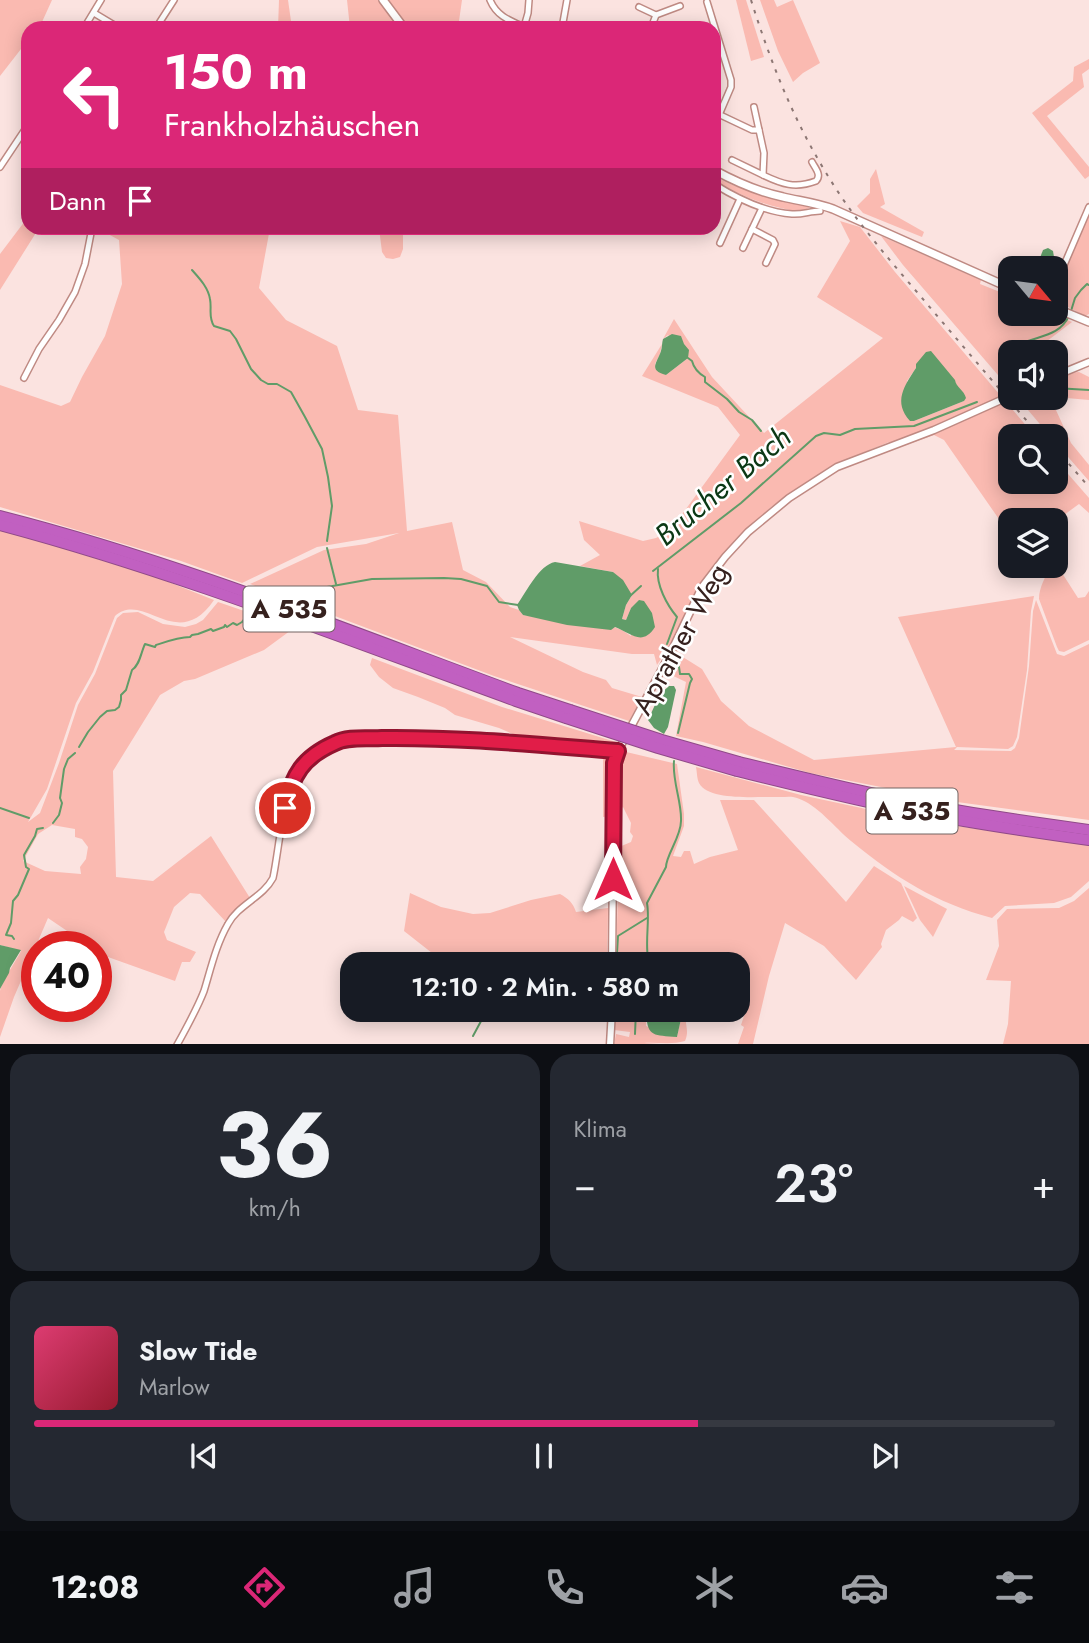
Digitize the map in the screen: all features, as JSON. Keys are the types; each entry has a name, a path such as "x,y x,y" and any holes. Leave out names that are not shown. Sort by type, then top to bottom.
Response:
{"highway":[{"name":"A 535","path":"0,516 101,544 568,714 662,740 838,796 918,813 1089,840"},
{"name":"A 535","path":"0,525 186,576"},
{"name":"A 535","path":"738,766 960,811 1089,830"}],"main road":[{"path":"383,0 399,21"},
{"path":"721,173 768,193 825,206 998,283"},
{"path":"1068,313 1089,323"}],"street":[{"path":"89,21 101,0"},
{"path":"160,21 174,0"},
{"path":"490,0 500,15 512,21"},
{"path":"526,21 528,0"},
{"path":"563,21 567,0"},
{"path":"707,2 713,21"},
{"path":"639,7 656,15 680,6"},
{"path":"94,13 107,21"},
{"path":"654,21 656,15"},
{"path":"721,48 731,87 721,106"},
{"path":"754,107 764,153 763,175"},
{"path":"721,115 752,130 759,130"},
{"path":"0,167 21,135"},
{"path":"0,158 7,154"},
{"path":"732,160 779,183 793,186 816,181 819,176 812,162"},
{"path":"721,188 762,208 795,215 820,211"},
{"path":"720,243 740,199"},
{"path":"1068,256 1089,207"},
{"path":"743,248 762,208"},
{"path":"752,229 773,240 775,244 766,263"},
{"path":"24,378 78,285 91,235"},
{"path":"1068,371 1089,362"},
{"name":"Aprather Weg","path":"612,952 614,763 702,587 725,557 758,523 789,498 837,467 934,430 998,401"},
{"path":"178,1044 201,998 216,949 229,921 266,888 273,878 288,797 295,775 304,764 326,747 341,740 397,738 488,741 618,751"},
{"path":"610,1044 611,1022"}],"shaded area":[{"path":"0,0 52,0 42,21 21,21 21,49 0,76"},
{"path":"279,0 288,0 291,21 278,21"},
{"path":"347,0 462,0 459,21 349,21"},
{"path":"736,0 746,0 764,57 751,61"},
{"path":"760,0 774,0 777,7 793,0 820,63 793,82 778,51"},
{"path":"1089,59 1089,69 1082,74 1084,87 1047,116 1089,167 1089,176 1085,179 1032,113 1073,81 1074,67"},
{"path":"876,169 885,204 880,207 924,232 922,237 863,213 857,206 870,193 870,179"},
{"path":"721,180 749,191 810,207 802,212 768,205 724,186"},
{"path":"1089,207 1089,314 1085,316 1068,307 1068,260"},
{"path":"840,221 860,227 998,393 998,410 1013,410 1025,424 998,424 998,494 1068,494 1068,474 1089,498 1089,513 1079,504 1068,512 1068,508 998,508 998,518 944,440 934,435 878,455 889,442 831,466 771,507 737,538 706,575 672,642 657,665 654,654 632,654 510,637 583,672 606,680 612,688 642,697 629,721 494,676 250,584 324,550 366,544 399,533 317,547 242,583 181,561 0,507 0,385 61,406 70,402 105,336 122,284 119,240 110,235 269,235 259,288 286,320 337,346 358,410 398,415 407,531 452,522 463,570 486,582 510,607 519,610 523,615 614,627 631,636 631,608 626,620 622,619 632,595 613,572 580,566 600,555 584,540 579,521 643,541 656,538 667,532 683,513 740,435 718,407 642,376 662,344 655,364 666,375 688,358 668,335 663,339 674,319 712,377 764,433 883,338 817,297 850,241","holes":["916,368 964,401 910,421 907,381"]},
{"path":"21,226 21,235 35,235 0,290 0,254"},
{"path":"380,235 403,235 400,257 386,258 382,252"},
{"path":"881,236 981,280 980,284 998,291 998,326 1067,326 1048,340 998,340 998,375"},
{"path":"1048,248 1053,251 1054,256 1041,256 1043,250"},
{"path":"672,334 681,336 689,350 688,358 666,375 657,371 655,366 663,339"},
{"path":"931,351 966,398 910,421 902,407 902,394 916,364 926,352"},
{"path":"1079,372 1089,377 1089,400 1068,398 1068,373"},
{"path":"1028,410 1056,410 1062,424 1040,424"},
{"path":"1068,436 1089,465 1089,481 1068,457"},
{"path":"0,529 156,577 214,600 200,615 187,622 174,622 138,610 126,610 115,616 93,672 76,703 47,789 28,822 40,813 78,705 95,674 117,618 123,613 138,612 163,624 185,627 203,620 218,602 294,628 264,650 195,679 184,681 160,695 113,771 116,877 153,881 211,836 250,898 230,914 226,922 200,894 190,893 174,907 164,932 167,940 196,952 190,962 182,962 175,981 112,958 112,931 67,931 48,918 42,931 21,931 21,951 0,945","holes":["52,825 75,829 75,837 82,839 88,847 86,859 80,867 81,874 45,871 23,861 38,834"]},
{"path":"555,562 613,572 623,580 632,595 622,619 626,620 631,608 639,600 644,601 652,613 655,627 646,636 636,637 615,627 611,630 567,625 523,615 517,605 539,573"},
{"path":"1045,578 1065,578 1078,598 1085,597 1089,591 1089,640 1064,652 1059,651 1039,599"},
{"path":"1034,596 1027,670 1017,737 1013,746 1008,749 957,747 954,750 1011,751 1015,748 1019,738 1036,600 1057,654 1064,656 1089,644 1089,820 957,802 810,773 676,736 686,682 665,672 677,649 678,654 702,669 721,701 749,726 814,760 956,747 898,617"},
{"path":"372,658 502,707 619,743 622,751 677,764 684,826 673,856 681,857 684,851 690,851 694,864 738,850 720,800 754,800 846,902 874,866 901,883 917,918 913,922 902,916 886,930 882,947 856,980 824,946 785,923 753,1044 738,1044 744,1027 742,1022 750,1022 750,952 616,952 619,847 631,842 633,836 630,832 631,823 623,807 610,816 603,817 603,752 538,745 499,728 455,715 445,708 393,688 379,677 370,665"},
{"path":"669,686 674,686 676,690 664,734 648,720 660,694"},
{"path":"696,767 801,795 922,821 1089,845 1089,881 1071,897 1054,903 1005,906 992,918 953,905 901,878 805,801 791,797 736,797 713,793 699,783"},
{"path":"904,886 947,909 933,937 920,920"},
{"path":"1089,888 1089,1044 1003,1044 1008,1024 1011,981 986,980 999,946 997,920 1007,909 1059,908 1074,901"},
{"path":"410,893 441,907 473,914 490,913 560,894 574,906 576,912 608,908 607,952 431,952 404,931"},
{"path":"0,945 21,950 10,968 0,989"},
{"path":"21,951 21,981 0,1037 0,991"},
{"path":"614,1022 646,1022 646,1026 677,1037 680,1022 686,1022 687,1034 685,1041 614,1044 616,1034 629,1037 630,1032 614,1030"},
{"path":"648,1022 680,1022 677,1037 656,1035"}],"waterway":[{"path":"192,270 207,291 214,326 230,331 251,369 261,380 268,384 277,384 291,392 322,449 332,506 327,541"},
{"name":"Brucher Bach","path":"1071,311 1075,298 1089,285"},
{"name":"Brucher Bach","path":"1031,340 1057,330 1069,316"},
{"path":"688,358 705,377 705,382 752,420 761,431"},
{"path":"1068,389 1089,390"},
{"name":"Brucher Bach","path":"653,571 741,503 816,436 824,433 840,435 855,429 914,426 977,402"},
{"path":"327,548 336,584"},
{"name":"Brucher Bach","path":"658,569 663,594 677,617 667,644"},
{"path":"291,596 315,591 318,587 324,589 372,579 444,578 461,579 487,586 499,602 518,605"},
{"path":"630,596 641,586"},
{"path":"79,747 100,717 119,707 121,695 126,690 145,644 155,647 178,638 190,637 211,629 213,631 225,625 237,625 248,615"},
{"name":"Brucher Bach","path":"674,662 679,667 680,674 689,674 692,679 678,733"},
{"path":"53,823 59,815 62,803 60,798 64,769 68,759 75,753"},
{"name":"Brucher Bach","path":"648,952 647,903 666,867 680,827 681,814 674,761"},
{"path":"0,808 29,818"},
{"path":"14,939 6,935 11,923 13,901 29,869 26,867 24,855 37,829 43,828"},
{"path":"617,952 618,936 647,918"},
{"path":"473,1036 481,1022"},
{"name":"Brucher Bach","path":"635,1034 636,1022"}],"railway":[{"path":"751,0 792,109 835,188 883,252 1030,424"},
{"path":"1068,463 1089,487"}],"route":[{"path":"285,808 291,784 299,769 341,740 466,740 618,751 614,763 613,879"}]}
